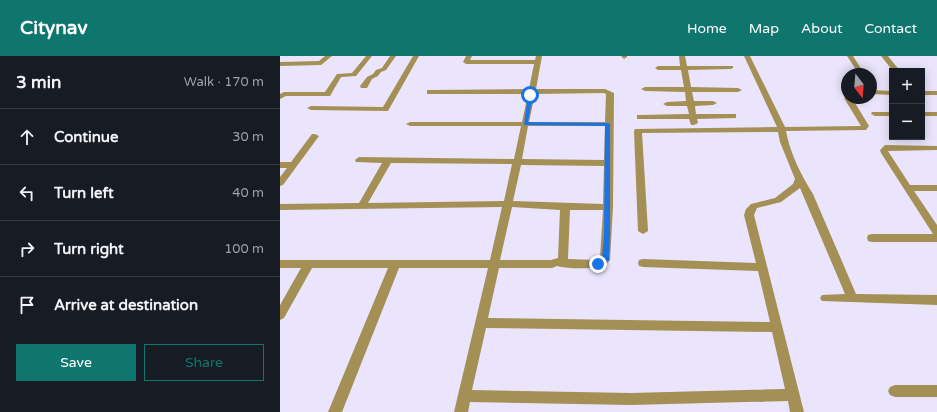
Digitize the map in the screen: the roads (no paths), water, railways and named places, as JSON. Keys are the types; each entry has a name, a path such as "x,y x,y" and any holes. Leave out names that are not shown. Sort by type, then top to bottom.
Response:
{"street":[{"path":"280,64 321,64 329,56"},
{"path":"280,97 284,94 327,94 339,75 354,75 369,56"},
{"path":"364,86 369,78 376,75 378,71 384,69 393,56"},
{"path":"311,108 385,109 416,56"},
{"path":"461,412 517,163 538,59 466,62 469,56"},
{"path":"682,56 686,68 696,130"},
{"path":"747,56 782,129 784,142 808,194 852,298"},
{"path":"850,56 858,68"},
{"path":"884,56 894,68"},
{"path":"658,68 731,67"},
{"path":"645,89 738,90"},
{"path":"280,264 598,264 605,260 608,207 608,124 610,93 608,91 430,92"},
{"path":"877,92 889,93"},
{"path":"925,93 937,93"},
{"path":"668,104 713,103"},
{"path":"643,231 637,132 641,130 863,128 864,126 851,104"},
{"path":"874,114 889,114"},
{"path":"925,114 937,114"},
{"path":"640,117 733,116"},
{"path":"410,124 608,124"},
{"path":"280,183 315,136"},
{"path":"937,148 888,147 884,150 937,233"},
{"path":"359,160 608,163"},
{"path":"362,207 388,160"},
{"path":"280,165 294,165"},
{"path":"797,412 749,215 751,209 778,200 797,185 800,179"},
{"path":"907,188 937,188"},
{"path":"280,207 508,204 565,207 608,207"},
{"path":"559,263 563,260 565,207"},
{"path":"872,238 937,238"},
{"path":"643,263 762,267"},
{"path":"280,315 309,264"},
{"path":"335,412 395,264"},
{"path":"826,298 937,300"},
{"path":"481,323 776,327"},
{"path":"895,390 937,391"},
{"path":"464,396 631,399 792,395"}]}
